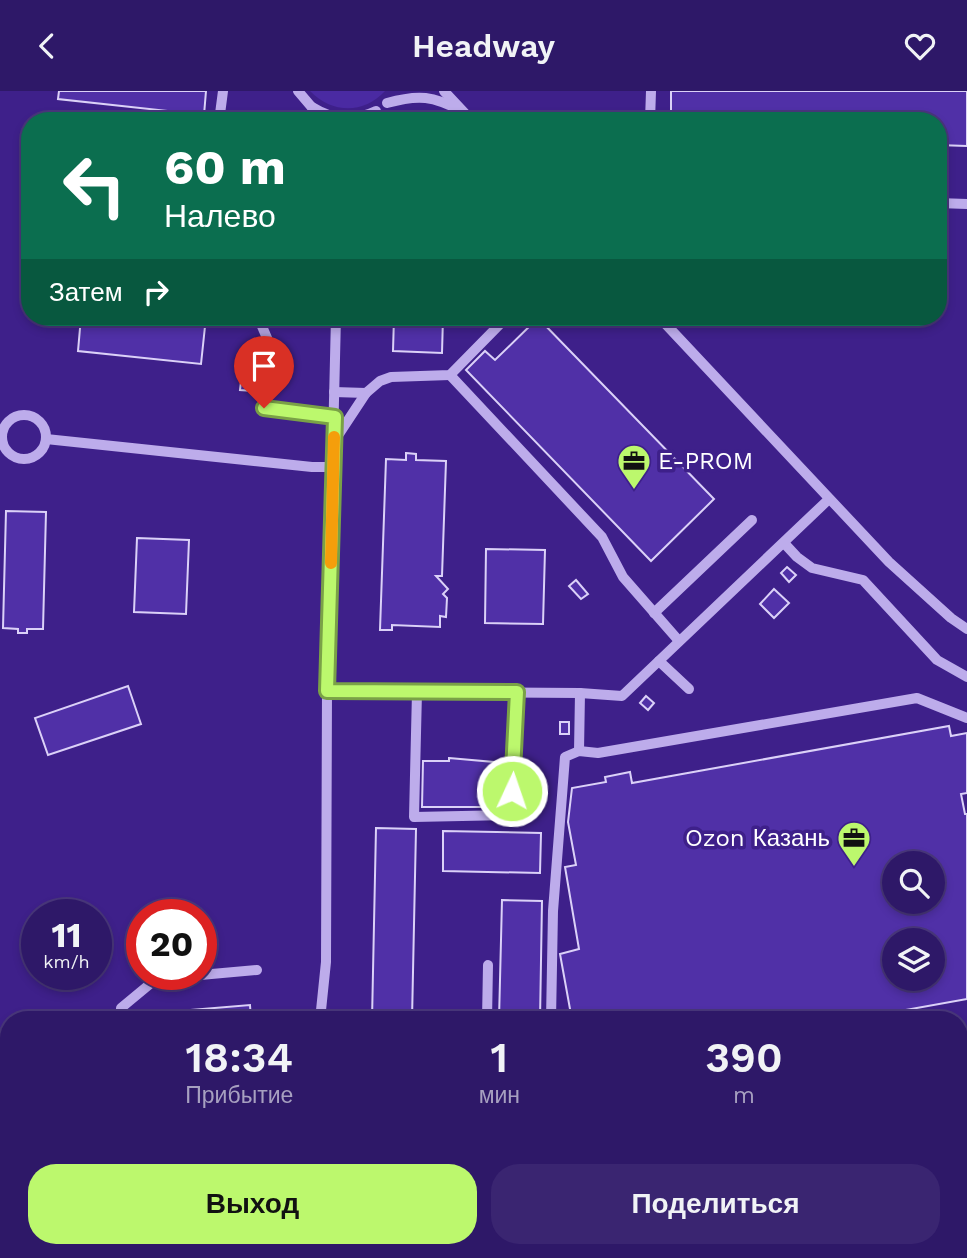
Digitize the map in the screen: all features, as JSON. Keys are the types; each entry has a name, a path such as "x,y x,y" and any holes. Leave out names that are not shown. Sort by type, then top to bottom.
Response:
{"street":[{"path":"220,112 222,91"},
{"path":"298,91 316,112"},
{"path":"376,111 397,91"},
{"path":"444,91 462,111"},
{"path":"650,112 651,91"},
{"path":"387,103 418,96 433,97 462,111"},
{"path":"312,107 323,112"},
{"path":"947,203 967,204"},
{"path":"262,326 267,338 264,408 335,417"},
{"path":"321,1011 326,962 327,691 336,326"},
{"path":"334,440 366,393 380,381 391,377 450,375 498,326"},
{"path":"667,326 889,562 967,629"},
{"path":"450,375 602,537 624,577 679,641"},
{"path":"334,392 366,393"},
{"path":"25,414 36,418 44,427 46,439 42,450 34,457 23,460 2,450 4,425 13,417 25,414"},
{"path":"46,439 312,467 334,467"},
{"path":"327,691 580,692 622,696 829,499"},
{"path":"654,613 752,520"},
{"path":"784,543 797,558 812,568 863,580 937,660 967,677"},
{"path":"659,661 689,689"},
{"path":"417,692 414,817 511,815 517,692"},
{"path":"579,751 580,692"},
{"path":"551,1011 554,911 565,757 579,751 598,753 917,698 967,718"},
{"path":"487,1011 488,965"},
{"path":"121,1011 121,1008 156,979 257,970"}],"shaded area":[{"path":"310,91 385,91 368,104 348,108 328,104"}],"building":[{"path":"59,91 206,91 204,112 177,112 58,99"},
{"path":"671,91 967,91 967,146 947,145 947,112 671,112"},
{"path":"80,326 205,326 201,364 78,351"},
{"path":"394,326 443,326 442,353 393,351"},
{"path":"530,326 546,326 714,499 651,561 466,370 485,351 495,360"},
{"path":"242,373 255,375 253,391 240,390"},
{"path":"406,453 416,454 416,460 446,461 442,576 436,576 448,589 443,594 447,598 446,617 440,616 440,627 392,625 392,630 380,630 386,459 406,460"},
{"path":"6,511 46,512 43,629 27,629 27,633 3,628"},
{"path":"137,538 189,540 186,614 134,612"},
{"path":"486,549 545,550 543,624 485,623"},
{"path":"787,567 796,575 789,582 781,573"},
{"path":"576,580 588,594 581,599 569,586"},
{"path":"774,589 789,603 774,618 760,604"},
{"path":"128,686 141,724 48,755 35,718"},
{"path":"646,696 654,703 648,710 640,703"},
{"path":"560,722 569,722 569,734 560,734"},
{"path":"949,726 951,736 967,733 967,793 961,794 967,814 967,999 900,1011 570,1011 560,954 579,949 565,867 576,865 568,822 572,788 606,782 605,777 630,772 632,783"},
{"path":"449,758 505,763 503,807 422,807 423,761 449,761"},
{"path":"376,828 416,829 412,1011 372,1011"},
{"path":"443,831 541,833 540,873 443,871"},
{"path":"502,900 542,901 540,1011 499,1011"},
{"path":"250,1005 250,1011 179,1011"}],"slow traffic":[{"path":"331,563 334,437"}],"place":[{"name":"E-PROM","path":"634,491"},
{"name":"Ozon Казань","path":"854,868"}],"route":[{"path":"264,408 335,417 327,691 517,692 512,791"}]}
